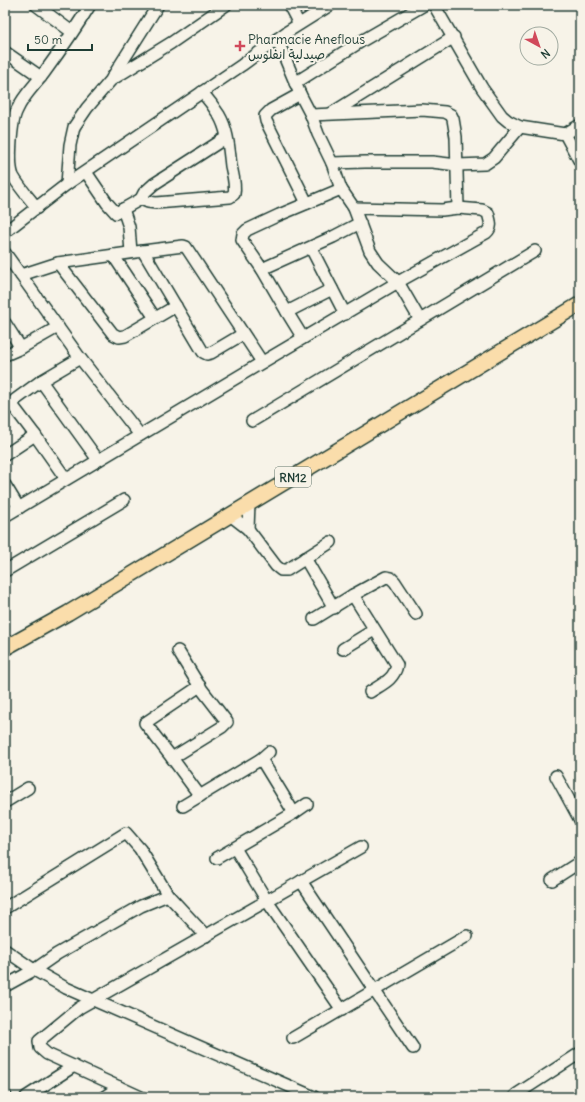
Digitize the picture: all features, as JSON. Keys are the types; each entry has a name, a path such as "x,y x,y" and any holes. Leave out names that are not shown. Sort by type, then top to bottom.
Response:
{"main road":[{"name":"RN12","path":"5,648 75,609 580,304"}],"street":[{"path":"36,5 72,32"},
{"path":"13,175 11,164 11,144 15,114 22,101 41,77 90,5"},
{"path":"67,184 70,145 74,127 83,112 111,80 158,5"},
{"path":"111,80 226,5"},
{"path":"289,5 299,24"},
{"path":"5,232 67,184 242,65 299,24 330,5"},
{"path":"295,83 350,48 424,5"},
{"path":"434,5 495,107 508,122 520,127 565,134 580,125"},
{"path":"332,113 454,37"},
{"path":"277,39 295,83 332,163 341,189 354,208 370,251 378,263 398,282 420,320"},
{"path":"5,52 41,77"},
{"path":"141,199 156,203 233,196 235,191 227,137 219,115 202,92"},
{"path":"300,94 271,110 265,116 266,121 307,203"},
{"path":"311,115 422,110 445,112 451,115 456,137 458,208"},
{"path":"332,163 432,162 457,165 485,164 490,162 520,127"},
{"path":"565,134 580,162"},
{"path":"86,172 106,203 116,213 141,199 144,193 154,184 227,137"},
{"path":"5,166 36,208"},
{"path":"304,338 262,269 245,246 242,240 243,234 272,218 341,189"},
{"path":"5,516 262,362 398,282 486,233 491,228 488,213 485,211 458,208 442,210 354,208"},
{"path":"123,209 129,227 131,252"},
{"path":"262,269 310,248 360,223"},
{"path":"21,275 58,263 131,252 183,246 186,247 262,362"},
{"path":"310,248 345,314"},
{"path":"143,251 203,352 207,354 243,334"},
{"path":"252,421 535,251"},
{"path":"5,253 80,358 140,435"},
{"path":"113,255 155,318"},
{"path":"58,263 113,334 119,337 125,336 176,306"},
{"path":"287,312 332,289"},
{"path":"5,323 21,348"},
{"path":"5,355 21,348 58,327"},
{"path":"66,479 13,406 13,402 41,381 80,358"},
{"path":"41,381 98,460"},
{"path":"5,455 35,435"},
{"path":"5,485 19,508"},
{"path":"5,571 124,500"},
{"path":"248,529 249,504"},
{"path":"230,516 248,529 276,566 281,570 287,570 331,542"},
{"path":"305,558 334,608"},
{"path":"314,620 353,595 386,577 391,578 395,582 416,614"},
{"path":"353,595 397,665 392,678 370,692"},
{"path":"343,649 374,630"},
{"path":"172,758 222,727 227,722 200,686 178,651"},
{"path":"200,686 145,722 200,796"},
{"path":"184,806 265,755 294,813"},
{"path":"556,776 580,820"},
{"path":"5,802 28,788"},
{"path":"217,858 294,813 306,804"},
{"path":"5,908 126,833 140,849 168,895 206,936"},
{"path":"141,1097 42,1050 40,1048 39,1041 48,1031 79,1008 361,847"},
{"path":"235,848 267,901 342,1010"},
{"path":"552,880 580,862"},
{"path":"301,881 413,1048"},
{"path":"5,986 34,970 57,954 142,906 168,895"},
{"path":"293,1038 467,936"},
{"path":"5,950 34,970 66,988 314,1097"},
{"path":"514,1097 580,1053"},
{"path":"26,1097 74,1066"},
{"path":"104,1097 119,1087"}],"place":[{"name":"Pharmacie Aneflous صيدلية انفلوس","path":"240,46"}]}
